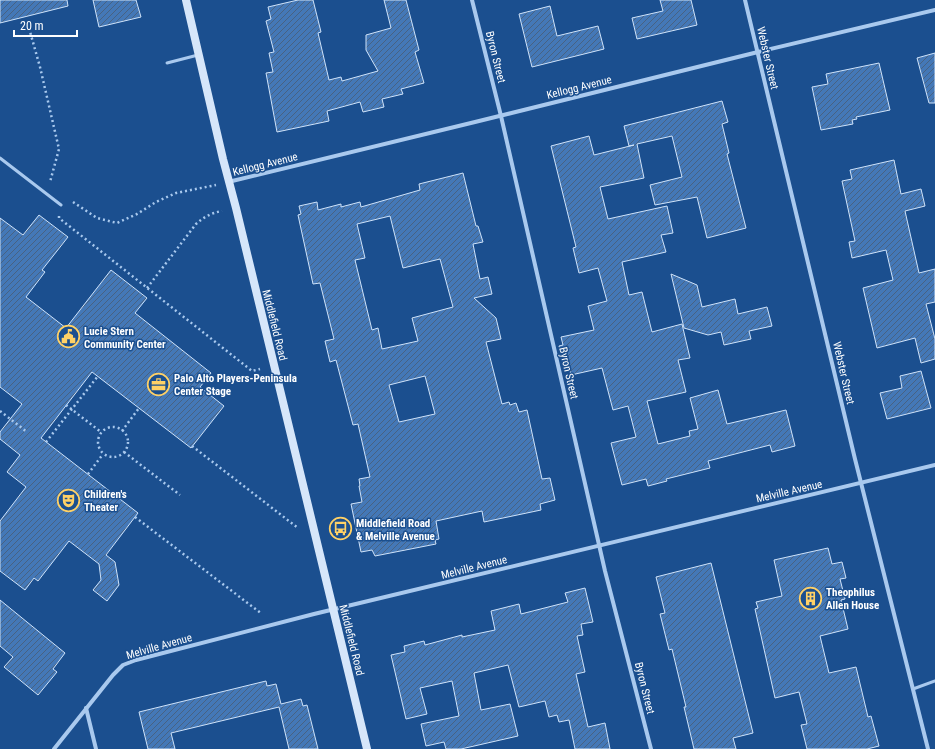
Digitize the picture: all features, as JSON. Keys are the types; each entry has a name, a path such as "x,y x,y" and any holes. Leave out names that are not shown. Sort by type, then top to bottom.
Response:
{"main road":[{"name":"Middlefield Road","path":"186,0 228,182 236,208 367,749"}],"street":[{"name":"Byron Street","path":"472,0 501,116 600,546 651,749"},
{"name":"Webster Street","path":"745,0 861,483 928,749"},
{"name":"Kellogg Avenue","path":"228,182 935,10"},
{"name":"Melville Avenue","path":"54,749 113,675 123,666 136,660 275,624 935,465"},
{"path":"86,708 96,749"}],"lane":[{"path":"167,63 198,55"},
{"path":"0,158 61,206"},
{"path":"913,689 935,681"}],"path":[{"path":"29,28 40,67 59,149 50,183 44,179"},
{"path":"72,202 97,218 117,223 176,193 228,182"},
{"path":"61,206 59,218 252,371 274,365"},
{"path":"147,288 196,224 204,217 213,213 236,208"},
{"path":"46,442 98,376"},
{"path":"66,405 102,432"},
{"path":"122,431 139,408"},
{"path":"0,411 27,432"},
{"path":"111,428 116,428 122,431 127,437 128,442 127,448 124,452 116,457 103,454 100,450 98,441 102,432 111,428"},
{"path":"192,446 317,543"},
{"path":"124,452 180,494"},
{"path":"88,474 103,454"},
{"path":"135,517 275,624"}],"building":[{"path":"0,0 67,0 68,6 0,23"},
{"path":"93,0 136,0 141,17 99,27"},
{"path":"298,0 313,0 321,32 318,33 329,80 341,77 342,81 378,71 366,50 366,35 391,28 384,0 406,0 419,50 415,52 424,83 401,89 403,94 382,99 384,107 363,112 360,102 327,111 329,121 277,132 266,73 273,72 269,53 274,52 266,21 271,19 268,7"},
{"path":"660,0 691,0 697,25 637,39 632,18 663,11"},
{"path":"550,6 557,36 598,26 604,49 532,67 519,14"},
{"path":"935,53 935,103 929,103 917,58"},
{"path":"879,63 890,110 856,117 857,119 852,120 853,124 821,130 812,87 828,84 826,74"},
{"path":"722,101 728,122 722,124 729,153 727,154 746,228 707,238 697,197 655,205 650,185 682,177 672,136 637,144 644,178 600,187 608,219 667,206 673,233 661,235 666,252 622,262 629,295 642,292 652,332 682,324 690,358 678,360 686,392 647,401 658,444 690,436 689,431 698,429 690,398 718,390 727,424 786,410 795,446 772,452 770,445 708,461 710,468 666,479 667,481 648,486 646,479 622,485 611,443 636,437 628,406 613,410 602,368 571,375 568,363 564,365 559,346 563,345 561,337 594,330 588,306 607,301 598,268 579,273 573,248 576,247 551,146 589,136 594,155 634,145 629,146 624,126"},
{"path":"894,160 901,194 921,189 925,206 905,211 919,273 935,269 935,302 926,304 935,339 935,359 921,363 915,338 877,348 863,288 893,280 886,250 852,258 849,242 855,241 842,181 852,179 850,170"},
{"path":"463,173 476,226 478,226 483,242 473,244 480,279 488,277 492,294 474,298 496,318 501,339 486,342 502,404 509,402 510,405 516,403 519,412 527,410 542,479 550,478 555,500 540,504 541,510 484,522 482,511 436,521 439,539 435,540 436,544 375,556 372,550 361,552 351,504 362,502 359,479 370,477 358,424 353,425 336,360 330,362 325,341 334,339 320,283 313,284 298,215 301,214 299,206 317,202 318,210 341,204 341,207 360,202 361,207 420,190 419,184","holes":["390,216 403,268 440,259 453,307 412,318 418,341 382,349 378,328 372,330 355,260 365,258 357,224","425,376 435,414 399,422 389,385"]},
{"name":"Lucie Stern Community Center","path":"39,215 68,237 42,270 45,272 26,297 66,328 111,270 147,298 135,313 211,373 200,387 224,406 191,448 92,372 41,438 138,513 106,555 115,562 119,585 107,601 93,590 101,580 99,564 69,541 38,581 34,578 25,590 0,571 0,521 26,487 7,472 20,455 0,439 0,432 22,404 0,387 0,218 23,235"},
{"path":"671,274 697,285 702,307 735,299 738,314 767,307 772,326 749,331 751,339 724,345 721,332 708,335 684,328"},
{"path":"921,371 931,408 887,419 880,393 902,388 900,376"},
{"path":"828,548 832,564 842,562 846,578 840,579 845,599 841,600 848,629 820,636 829,673 856,667 868,717 871,716 879,746 867,749 807,749 801,725 807,724 799,692 775,698 755,609 758,608 756,602 782,596 774,560"},
{"path":"711,563 753,733 733,738 736,749 694,749 684,707 686,707 672,649 669,650 660,614 665,613 656,577"},
{"path":"585,588 593,622 581,624 583,635 577,636 585,672 576,674 588,727 605,723 610,749 575,749 569,720 559,722 557,715 549,717 545,701 519,707 508,665 474,673 481,710 510,704 518,736 461,749 446,749 444,742 426,746 421,724 459,716 452,681 420,688 427,714 406,719 391,655 405,652 404,646 424,641 425,645 462,635 462,637 495,630 491,611 519,604 521,614 568,602 565,593"},
{"path":"0,600 65,653 53,669 57,672 38,695 4,667 13,657 0,646"},
{"path":"266,681 267,686 276,684 281,704 301,699 303,706 307,705 318,749 289,749 279,707 171,733 175,749 148,749 139,712"}],"place":[{"name":"Lucie Stern Community Center","path":"68,337"},
{"name":"Palo Alto Players-Peninsula Center Stage","path":"159,384"},
{"name":"Children's Theater","path":"68,500"},
{"name":"Middlefield Road & Melville Avenue","path":"341,529"},
{"name":"Theophilus Allen House","path":"811,598"}]}
